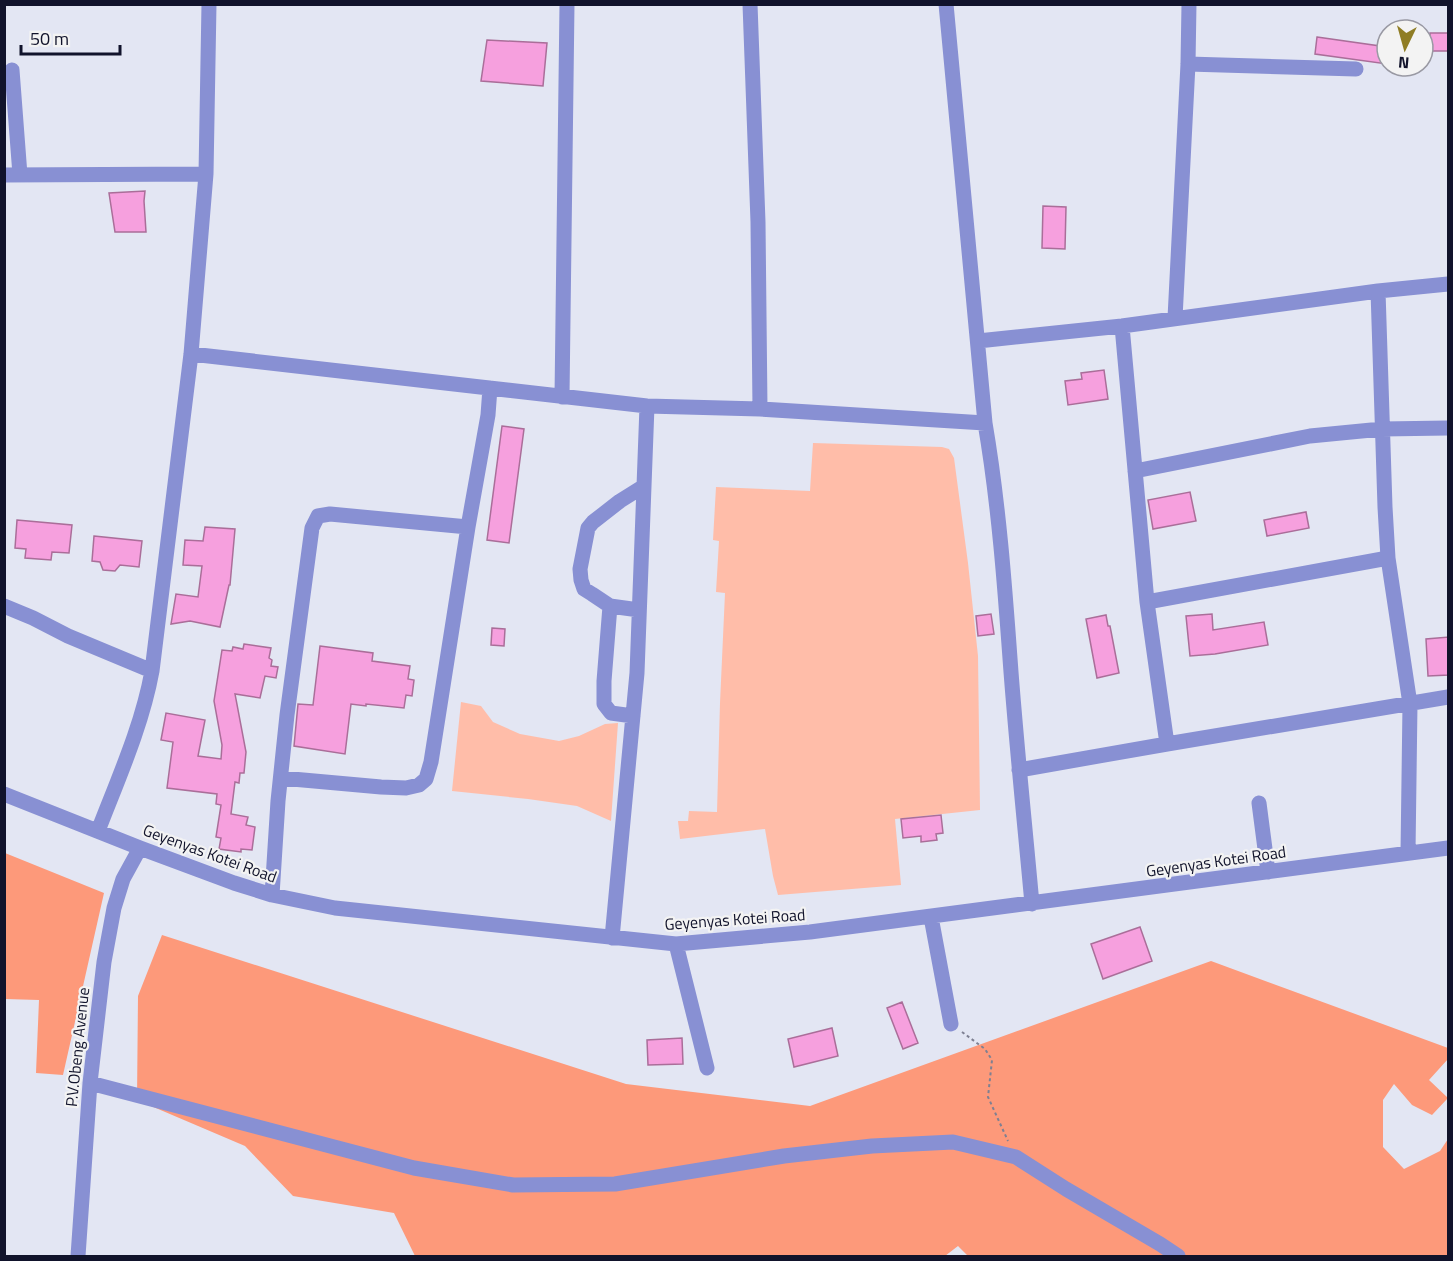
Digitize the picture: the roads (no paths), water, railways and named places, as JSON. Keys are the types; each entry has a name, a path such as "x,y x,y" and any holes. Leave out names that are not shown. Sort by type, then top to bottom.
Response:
{"street":[{"path":"98,831 139,724 152,671 191,354 206,174 209,4"},
{"path":"562,397 567,4"},
{"path":"750,4 758,222 760,409"},
{"path":"946,4 985,423 993,466 1032,904"},
{"path":"1175,318 1189,4"},
{"path":"1188,64 1356,69"},
{"path":"12,70 12,175 206,174"},
{"path":"978,341 1122,326 1378,291 1449,284"},
{"path":"1378,291 1388,558 1410,704 1408,853"},
{"path":"1122,326 1147,602 1167,744"},
{"path":"191,354 647,406 760,409 985,423"},
{"path":"281,778 406,788 426,779 431,762 488,415 490,388"},
{"path":"612,938 637,673 647,406"},
{"path":"1135,471 1310,436 1382,429 1449,428"},
{"path":"639,610 610,606 584,589 580,569 588,528 592,522 644,486"},
{"path":"272,895 287,715 312,528 318,516 330,514 468,527"},
{"path":"1147,602 1388,558"},
{"path":"4,606 152,671"},
{"path":"610,606 604,704 611,713 633,716"},
{"path":"1019,770 1449,697"},
{"name":"Geyenyas Kotei Road","path":"4,794 140,848 272,895 335,908 676,944 810,933 1449,848"},
{"path":"1259,803 1268,872"},
{"name":"P.V.Obeng Avenue","path":"78,1257 90,1083 104,962 114,908 123,879 140,848"},
{"path":"931,917 951,1024"},
{"path":"676,944 707,1068"},
{"path":"90,1083 414,1168 513,1185 615,1184 784,1156 872,1146 953,1142 1016,1157 1178,1257"}]}
